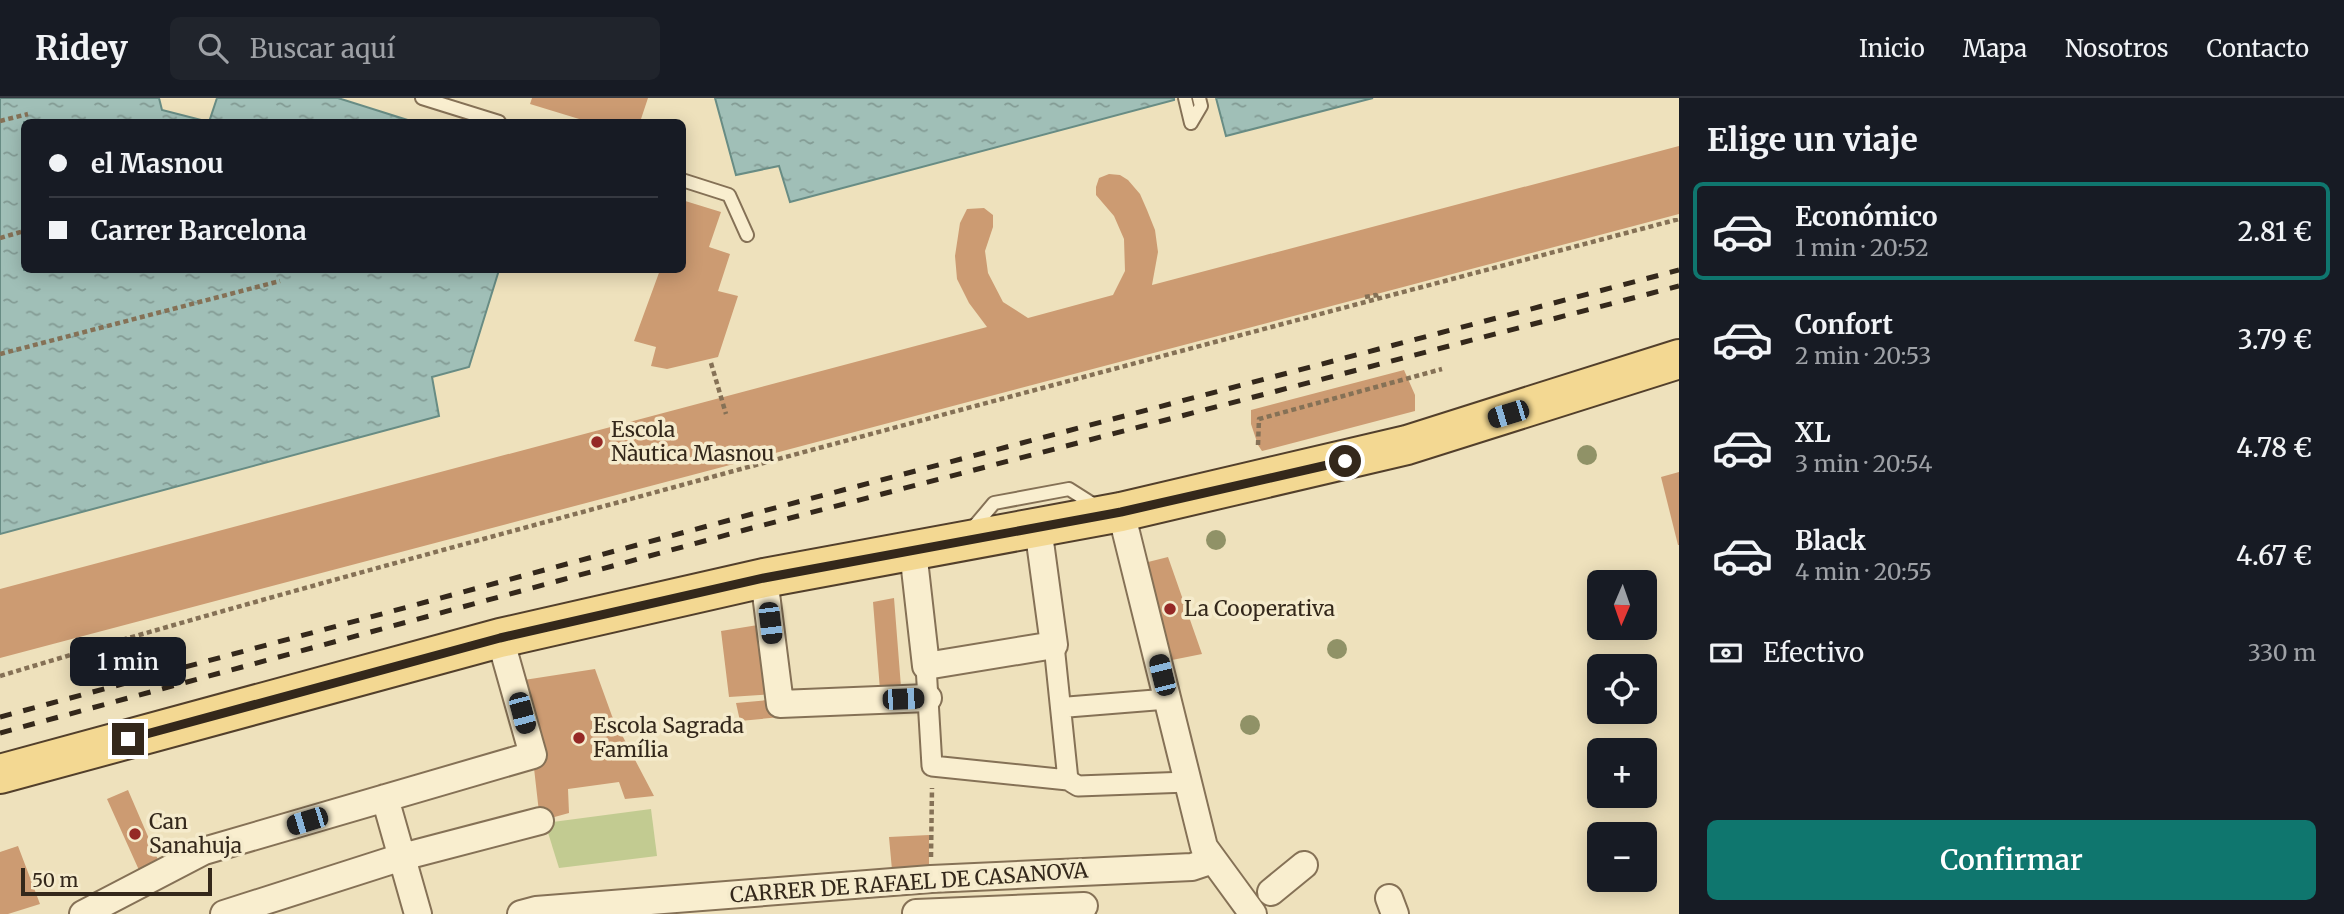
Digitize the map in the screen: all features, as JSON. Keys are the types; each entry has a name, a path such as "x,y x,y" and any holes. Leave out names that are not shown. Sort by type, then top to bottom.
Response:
{"main road":[{"path":"0,774 500,638 764,578 1115,513 1407,446 1679,359"}],"street":[{"path":"1115,513 1204,846 1254,914"},
{"path":"1038,527 1068,780"},
{"path":"914,551 926,666 932,766 1068,780 1077,786 1188,782"},
{"path":"764,578 780,704 928,698"},
{"path":"83,914 204,851 533,755 500,638"},
{"path":"926,666 1054,645"},
{"path":"1068,707 1155,701"},
{"path":"385,798 418,914"},
{"path":"224,914 402,857 540,821"},
{"name":"CARRER DE RAFAEL DE CASANOVA","path":"521,914 550,908 931,878 1192,867 1213,860"},
{"path":"1271,892 1304,865"},
{"path":"916,913 1084,906"}],"lane":[{"path":"422,98 489,119"},
{"path":"1185,98 1191,123 1201,106 1199,98"},
{"path":"686,181 729,195 747,235"},
{"path":"962,542 994,503 1069,489 1115,513"}],"path":[{"path":"0,121 28,114"},
{"path":"0,676 228,609 1679,219"},
{"path":"0,238 21,232"},
{"path":"0,354 280,281"},
{"path":"1365,297 1376,295 1377,298"},
{"path":"711,363 726,414"},
{"path":"1258,444 1259,419 1442,369"},
{"path":"931,878 932,766"}],"green space":[{"path":"651,809 657,856 559,868 545,823"}],"water":[{"path":"0,98 159,98 162,110 197,119 21,119 21,273 498,273 469,367 432,377 439,416 0,534"},
{"path":"217,98 338,98 404,119 210,119"},
{"path":"715,98 1174,100 790,202 779,166 736,175"},
{"path":"1216,98 1373,98 1226,136"}],"building":[{"path":"532,98 648,98 641,119 579,119 530,104"},
{"path":"1679,146 1679,214 0,658 0,589 987,327 969,303 957,279 955,256 960,223 967,209 984,208 993,215 993,227 985,251 988,273 1003,302 1028,318 1113,295 1125,271 1124,239 1114,216 1096,195 1099,178 1109,174 1120,175 1128,180 1140,194 1155,230 1158,252 1152,285"},
{"path":"686,201 721,212 709,247 730,254 718,291 738,296 718,357 667,369 651,366 656,347 634,341 659,273 686,273"},
{"path":"1404,370 1415,395 1415,411 1262,451 1258,445 1251,424 1251,410"},
{"path":"1679,472 1679,545 1678,545 1661,477"},
{"name":"La Cooperativa","path":"1168,557 1202,654 1167,661 1144,563"},
{"path":"894,598 901,687 880,690 873,602"},
{"path":"770,623 775,694 729,697 721,631"},
{"name":"Escola Sagrada Família","path":"595,669 612,716 654,796 625,799 619,782 568,789 569,813 540,821 524,680"},
{"path":"779,699 781,717 740,721 736,703"},
{"name":"Can Sanahuja","path":"128,790 162,869 143,879 107,799"},
{"path":"929,835 929,867 892,870 889,837"},
{"path":"18,846 40,904 0,914 0,852"}],"railway":[{"path":"0,717 752,514 1679,270"},
{"path":"0,733 752,528 1679,286"}],"place":[{"name":"Escola Nàutica Masnou","path":"597,442"},
{"name":"La Cooperativa","path":"1170,609"},
{"name":"Escola Sagrada Família","path":"579,738"},
{"name":"Can Sanahuja","path":"135,834"}],"route":[{"path":"128,739 500,638 764,578 1121,512 1345,461"}]}
